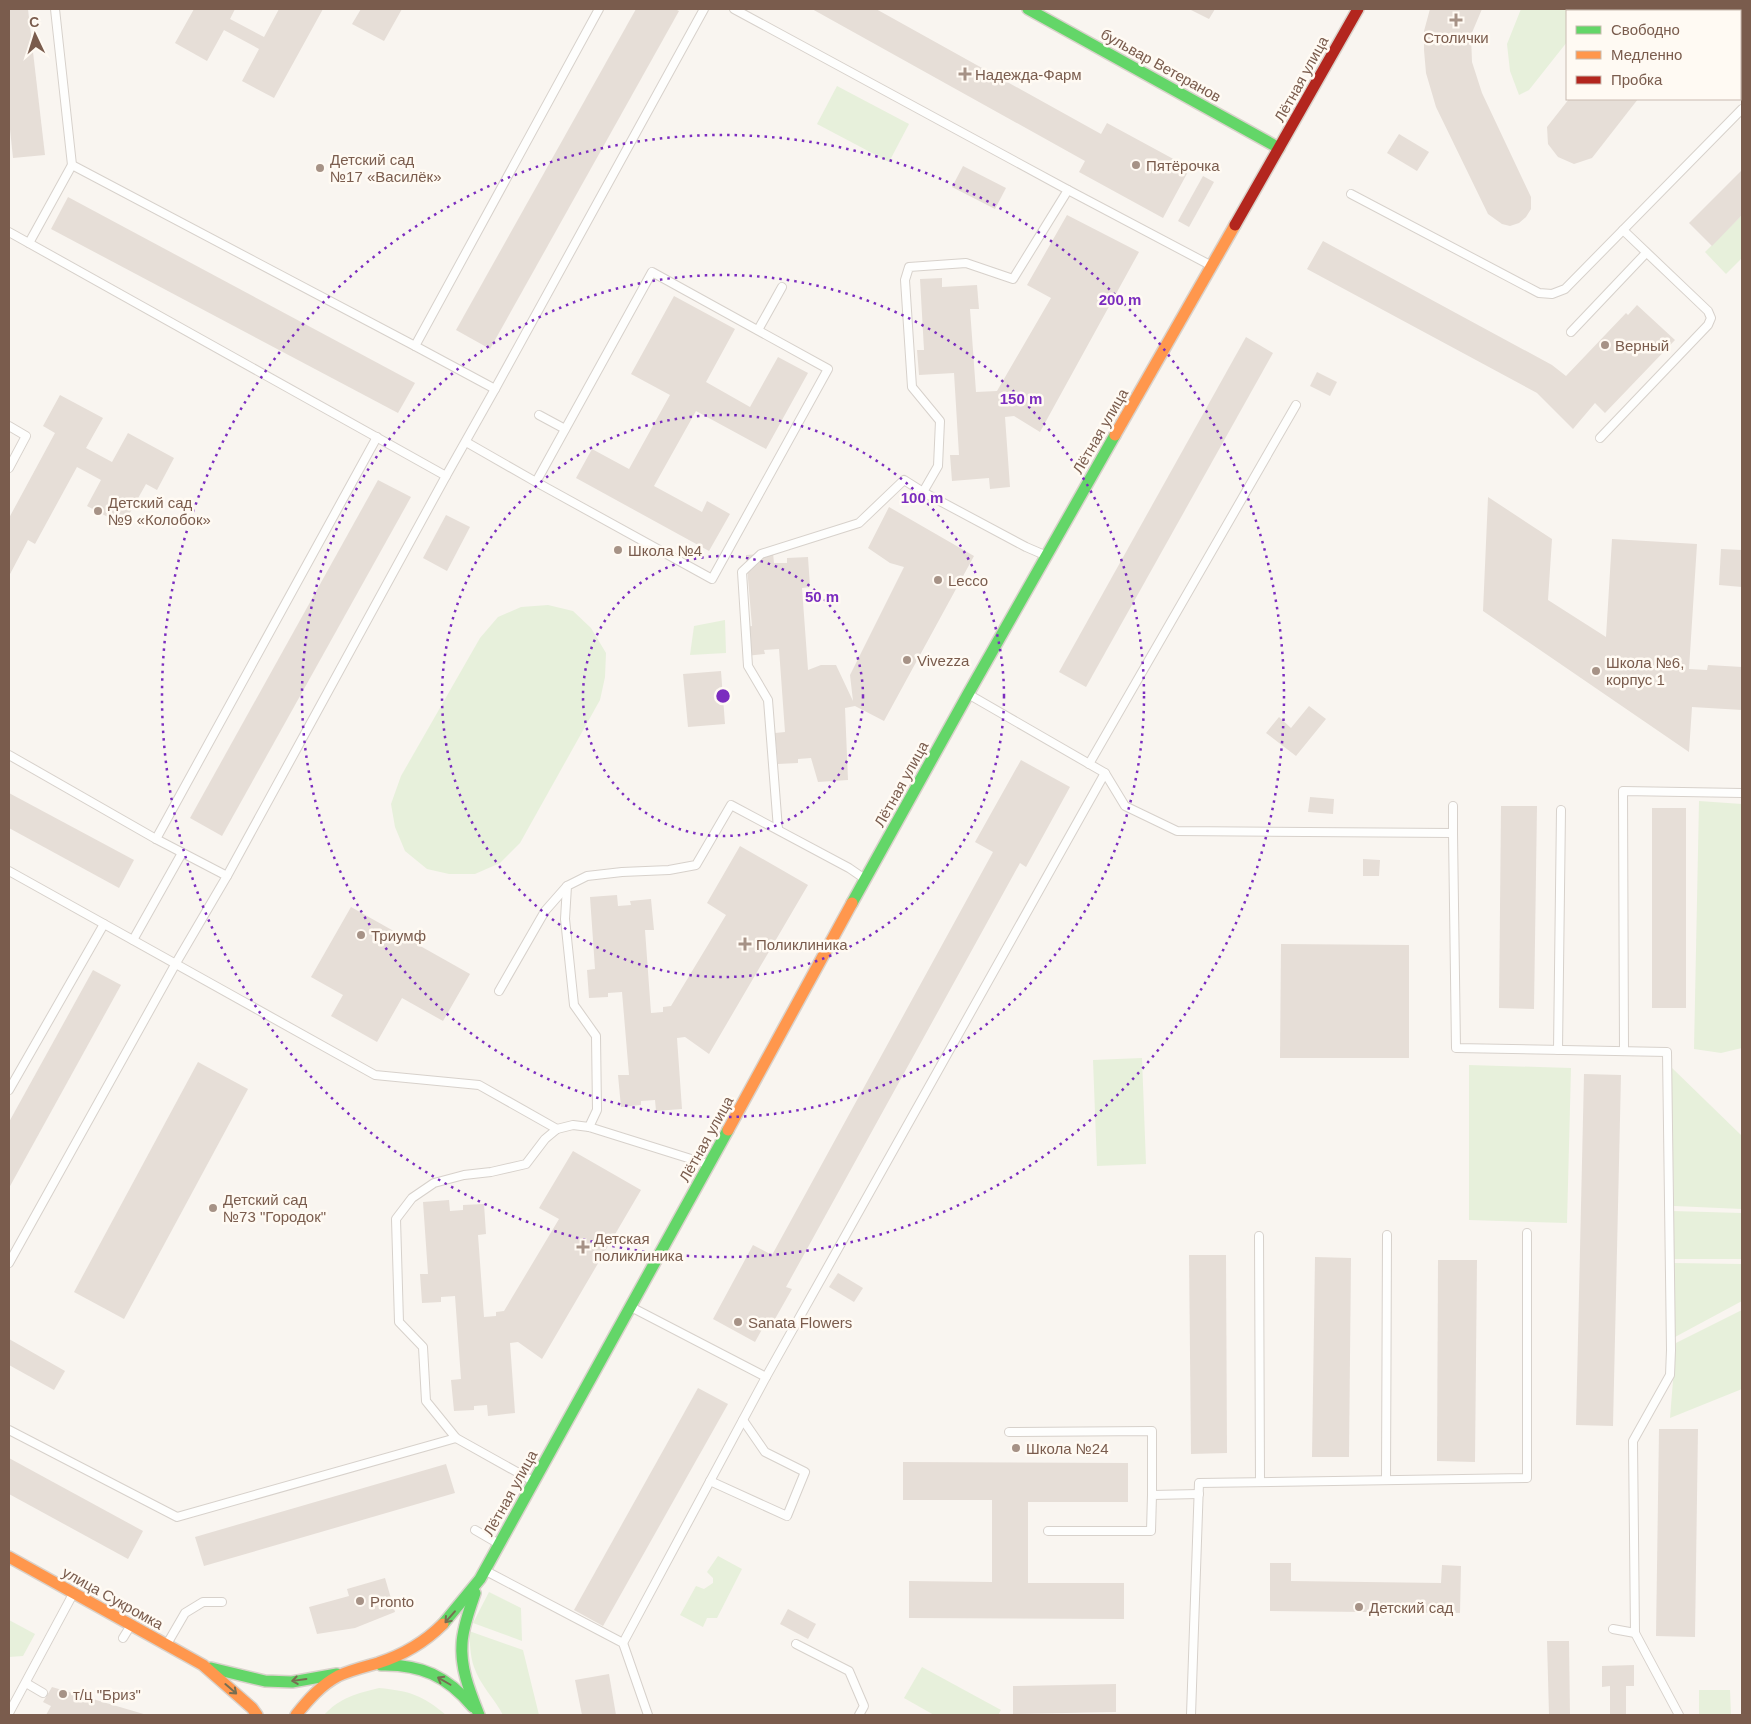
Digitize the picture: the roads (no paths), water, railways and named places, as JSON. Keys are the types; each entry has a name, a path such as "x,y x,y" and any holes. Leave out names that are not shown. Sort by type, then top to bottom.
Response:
{"street":[{"name":"бульвар Ветеранов","path":"1028,9 1279,148"},
{"name":"Лётная улица","path":"482,1574 968,694 1358,9"},
{"name":"улица Сукромка","path":"9,1557 204,1665 265,1681 292,1682 347,1672"},
{"path":"296,1715 308,1699 328,1682 347,1672 372,1665 416,1646 437,1631 453,1614 482,1574"},
{"path":"479,1715 464,1667 462,1643 482,1574"},
{"name":"улица Сукромка","path":"204,1665 252,1708 257,1715"},
{"path":"372,1665 404,1665 428,1672 451,1684 467,1699 479,1715"}],"lane":[{"path":"28,243 72,165 55,9"},
{"path":"415,346 599,9"},
{"path":"9,1263 176,963 227,876 704,9"},
{"path":"734,9 1212,266"},
{"path":"1351,194 1539,293 1552,294 1564,289 1742,109"},
{"path":"72,165 495,389"},
{"path":"923,492 938,466 940,421 912,387 905,280 909,267 966,263 1013,279 1068,190"},
{"path":"1600,438 1708,325 1711,318 1708,312 1623,230"},
{"path":"9,232 446,476"},
{"path":"1571,332 1646,253"},
{"path":"466,442 536,482 712,579 828,369 652,272 536,482"},
{"path":"758,330 782,287"},
{"path":"1089,764 1296,406"},
{"path":"540,415 565,429"},
{"path":"9,426 26,436 9,468"},
{"path":"156,839 377,437"},
{"path":"778,829 768,700 748,666 742,572 761,554 859,523 904,480 923,492 1047,556"},
{"path":"968,694 1106,773 1125,806 1177,831 1453,833"},
{"path":"9,755 156,839 227,876"},
{"path":"623,1643 766,1377 1106,773"},
{"path":"1624,1051 1622,791 1742,793"},
{"path":"500,991 545,911 568,886 588,876 622,872 670,870 696,865 731,806 778,829 849,868 866,880"},
{"path":"1452,806 1456,1048 1667,1052 1670,1375 1633,1441 1634,1633 1679,1715"},
{"path":"1558,1050 1561,810"},
{"path":"133,940 182,853"},
{"path":"9,871 375,1075 479,1085 557,1129"},
{"path":"568,886 565,919 574,1005 596,1036 597,1110 589,1128"},
{"path":"9,1090 104,924"},
{"path":"533,1481 456,1438 426,1401 423,1347 400,1322 396,1219 412,1198 434,1183 464,1175 491,1172 526,1164 545,1139 557,1129 573,1126 589,1128 709,1164"},
{"path":"1191,1715 1199,1483 1527,1478 1527,1233"},
{"path":"1386,1480 1387,1234"},
{"path":"1259,1236 1260,1482"},
{"path":"630,1306 766,1377"},
{"path":"710,1480 787,1516 805,1472 765,1452 743,1420"},
{"path":"9,1430 178,1518 456,1438"},
{"path":"1009,1432 1152,1432 1151,1532 1048,1532"},
{"path":"1152,1495 1199,1494"},
{"path":"475,1530 499,1544"},
{"path":"482,1574 623,1643 648,1715"},
{"path":"9,1714 73,1593"},
{"path":"166,1645 185,1613 203,1602 222,1602"},
{"path":"124,1638 131,1625"},
{"path":"1613,1629 1634,1633"},
{"path":"796,1644 849,1671 864,1706 859,1715"},
{"path":"26,1683 43,1694"}],"place":[{"name":"Столички","path":"1456,20"},
{"name":"Надежда-Фарм","path":"965,74"},
{"name":"Пятёрочка","path":"1136,165"},
{"name":"Детский сад №17 «Василёк»","path":"320,168"},
{"name":"Верный","path":"1605,345"},
{"name":"Детский сад №9 «Колобок»","path":"98,511"},
{"name":"Школа №4","path":"618,550"},
{"name":"Lecco","path":"938,580"},
{"name":"Vivezza","path":"907,660"},
{"name":"Школа №6, корпус 1","path":"1596,671"},
{"name":"Триумф","path":"361,935"},
{"name":"Поликлиника","path":"745,944"},
{"name":"Детский сад №73 \"Городок\"","path":"213,1208"},
{"name":"Детская поликлиника","path":"583,1247"},
{"name":"Sanata Flowers","path":"738,1322"},
{"name":"Школа №24","path":"1016,1448"},
{"name":"Pronto","path":"360,1601"},
{"name":"Детский сад","path":"1359,1607"},
{"name":"т/ц \"Бриз\"","path":"63,1694"}]}
